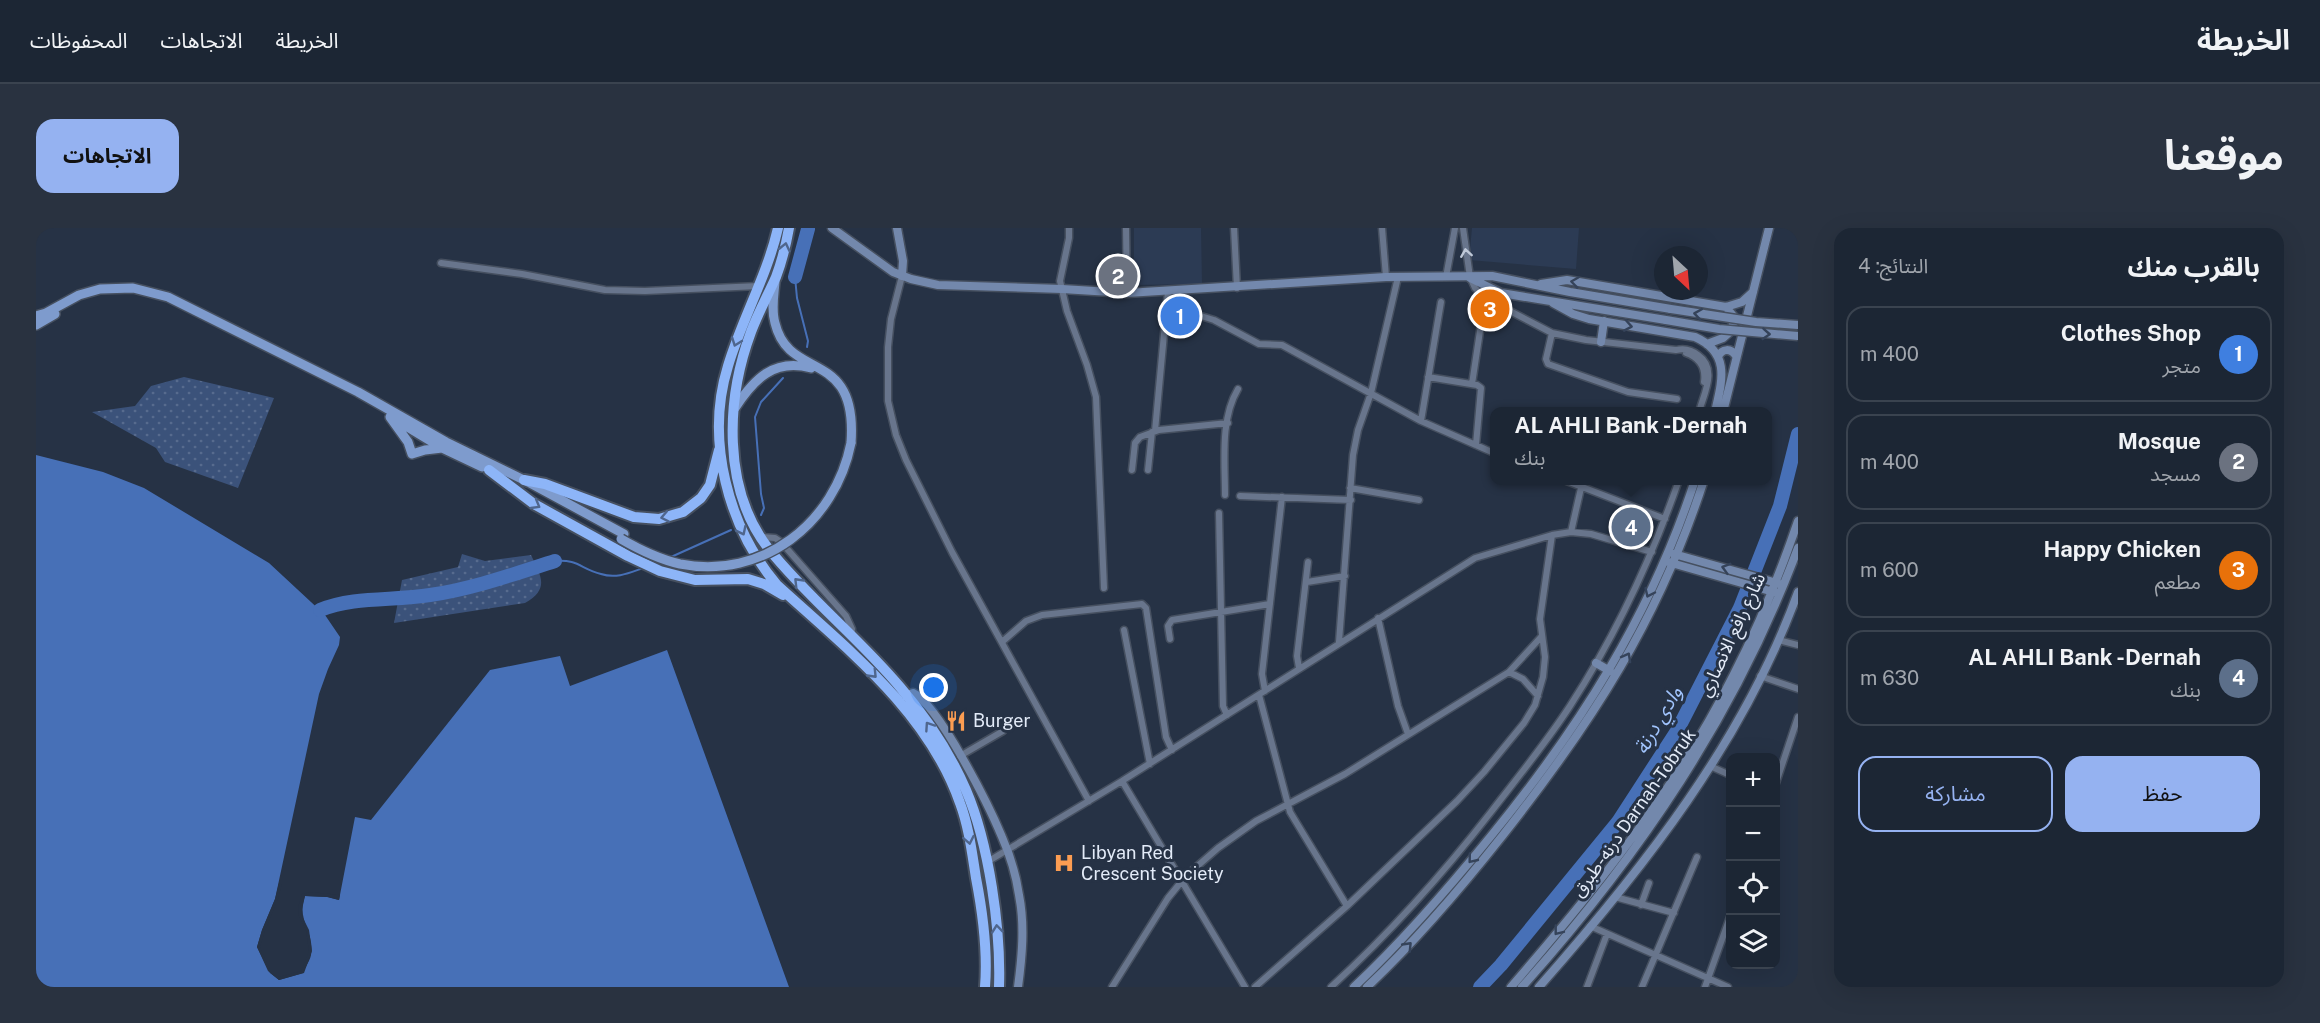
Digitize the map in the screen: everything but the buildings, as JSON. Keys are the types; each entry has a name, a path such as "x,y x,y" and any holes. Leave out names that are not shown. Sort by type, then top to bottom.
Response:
{"highway":[{"path":"778,228 760,286 727,367 719,420 720,444 729,496 742,532 766,572 890,692 927,740 953,784 965,819 982,911 985,937 985,987"},
{"path":"789,228 776,277 745,349 736,384 733,410 735,460 746,512 759,537 778,561 906,694 936,736 966,789 986,862 998,937 999,987"},
{"path":"524,480 544,484 634,517 667,518 689,508 706,491 710,485 720,444"},
{"path":"489,470 534,504 660,571 695,580 748,579 764,584 799,605"}],"main road":[{"path":"38,321 96,294 122,292 151,296 168,302 354,396 442,448 527,488 622,537 660,552 694,560 730,559 764,549 797,529 819,506 835,479 848,442 851,410 842,387 827,371 795,355 783,341 775,325 773,306 776,277"},
{"path":"38,321 79,295 100,289 133,288 157,293 358,392 446,442 524,480 622,537"},
{"path":"733,410 750,386 765,374 792,365 810,367 828,377 840,394 847,417 848,442"},
{"path":"390,417 408,442 412,454 442,448"}],"street":[{"path":"832,228 893,272 938,285 1062,288 1127,293 1386,277 1492,276 1671,309 1756,322 1798,325"},
{"path":"897,228 902,256 902,276 891,319 888,347 887,390 892,422 906,460 934,518 1089,801"},
{"path":"1069,228 1069,238 1060,276 1067,311 1096,397 1104,588"},
{"path":"1126,228 1127,293"},
{"path":"1234,228 1237,288"},
{"path":"1382,228 1386,277"},
{"path":"1446,277 1455,228"},
{"path":"1463,228 1470,277 1475,288 1485,298 1552,333 1601,342 1676,350 1683,348 1694,352 1705,362 1709,375 1700,407"},
{"path":"1724,407 1769,228"},
{"path":"893,272 902,256"},
{"path":"441,263 522,274 605,290 645,291 760,286"},
{"path":"1339,642 1351,500 1350,488 1356,438 1371,393 1398,277"},
{"path":"1470,277 1501,292 1553,303 1719,329 1798,336"},
{"path":"1538,285 1566,280 1726,307 1742,302 1753,292"},
{"path":"1148,470 1168,291"},
{"path":"1472,384 1485,298"},
{"path":"1421,421 1441,302"},
{"path":"1553,303 1573,314 1695,337 1707,344 1718,357 1723,374 1716,407"},
{"path":"1168,306 1214,320 1259,344 1282,345 1421,421 1490,451"},
{"path":"1707,344 1723,338 1732,330 1734,317 1726,307"},
{"path":"1601,342 1604,321"},
{"path":"1552,333 1546,358 1548,364 1628,392 1677,399"},
{"path":"1718,357 1721,352 1727,350 1736,356"},
{"path":"1428,377 1479,385 1482,390 1476,446"},
{"path":"1225,495 1225,443 1231,404 1238,389"},
{"path":"1131,470 1136,441 1153,431 1228,423"},
{"path":"1575,485 1665,519"},
{"path":"1331,987 1387,934 1451,862 1556,726 1596,663 1632,596 1652,552 1677,485"},
{"path":"1354,987 1424,917 1513,810 1559,750 1610,672 1666,556 1693,485"},
{"path":"1367,987 1424,930 1454,896 1563,758 1600,704 1679,560 1702,485"},
{"path":"1350,488 1419,500"},
{"path":"1571,532 1581,488"},
{"path":"1240,496 1351,500"},
{"path":"1282,497 1262,674 1262,693 1287,805 1293,820 1347,906"},
{"path":"1219,513 1223,706 1227,715"},
{"name":"شارع رافع الانصاري","path":"1511,987 1617,858 1676,774 1733,677 1774,587 1798,521"},
{"path":"986,862 1150,764 1339,642 1475,558 1552,535 1571,532 1591,534 1652,552"},
{"path":"1255,987 1347,906 1450,807 1484,772 1524,723 1538,696 1544,667 1541,610 1552,535"},
{"name":"درنه-طبرق Darnah-Tobruk","path":"1522,987 1633,850 1687,773 1724,711 1753,655 1774,587 1798,548"},
{"path":"1666,556 1774,587"},
{"path":"1299,668 1297,656 1308,562"},
{"path":"1307,582 1345,576"},
{"path":"1539,987 1647,857 1710,766 1760,676 1798,592"},
{"path":"1002,642 1032,618 1142,604 1146,608 1166,737 1172,750"},
{"path":"1170,639 1168,626 1172,620 1270,604"},
{"path":"1378,618 1398,706 1408,734"},
{"path":"1124,630 1150,764"},
{"path":"1112,987 1155,915 1182,881 1234,835 1345,774 1509,672 1542,636"},
{"path":"1778,640 1798,645"},
{"path":"1596,663 1610,672"},
{"path":"1509,672 1523,679 1538,696"},
{"path":"1760,676 1798,689"},
{"path":"906,694 916,694 927,704 960,756 990,811 1007,850 1019,896 1022,922 1018,987"},
{"path":"1780,771 1798,717"},
{"path":"960,756 1003,731"},
{"path":"1710,766 1726,773"},
{"path":"1122,781 1245,987"},
{"path":"1633,850 1647,857"},
{"path":"1642,987 1697,857"},
{"path":"1641,905 1649,883"},
{"path":"1615,897 1674,913"},
{"path":"1590,926 1728,987"},
{"path":"1705,987 1726,930"},
{"path":"1587,987 1607,934"}],"shaded area":[{"path":"1134,228 1201,228 1202,284 1134,285"},
{"path":"1472,228 1579,228 1576,269 1469,260"},
{"path":"184,377 274,398 238,488 165,462 156,448 92,412 135,406 151,386"},
{"path":"36,455 103,472 144,488 269,563 325,615 340,637 339,645 319,694 275,899 257,947 270,973 279,980 303,973 310,957 312,947 303,912 305,896 339,900 355,817 371,820 490,670 560,656 570,686 667,650 789,987 36,987"},
{"path":"462,554 485,561 531,555 540,576 541,587 533,598 525,603 394,623 402,580 458,567"}],"pier":[{"path":"279,883 282,884 278,899 260,947 270,969 279,977 301,971 309,951 306,931 298,914 302,894 311,892 340,895 339,900 305,896 301,914 309,930 312,951 304,973 279,980 268,971 257,947"}],"waterway":[{"path":"795,277 808,229"},
{"path":"795,277 797,298 808,341 807,347"},
{"path":"761,515 764,508 755,417 761,402 783,378"},
{"name":"وادي درنة","path":"1480,987 1501,965 1618,822 1677,731 1740,608 1780,506 1798,434"},
{"path":"671,557 731,530"},
{"path":"555,561 569,561 594,572 612,576 643,568"},
{"path":"320,610 346,603 416,597 461,589 555,561"}],"place":[{"name":"Mosque","path":"1118,276"},
{"name":"Happy Chicken","path":"1490,309"},
{"name":"Clothes Shop","path":"1180,316"},
{"name":"AL AHLI Bank -Dernah","path":"1631,527"},
{"name":"Burger","path":"956,721"},
{"name":"Libyan Red Crescent Society","path":"1064,863"}]}
